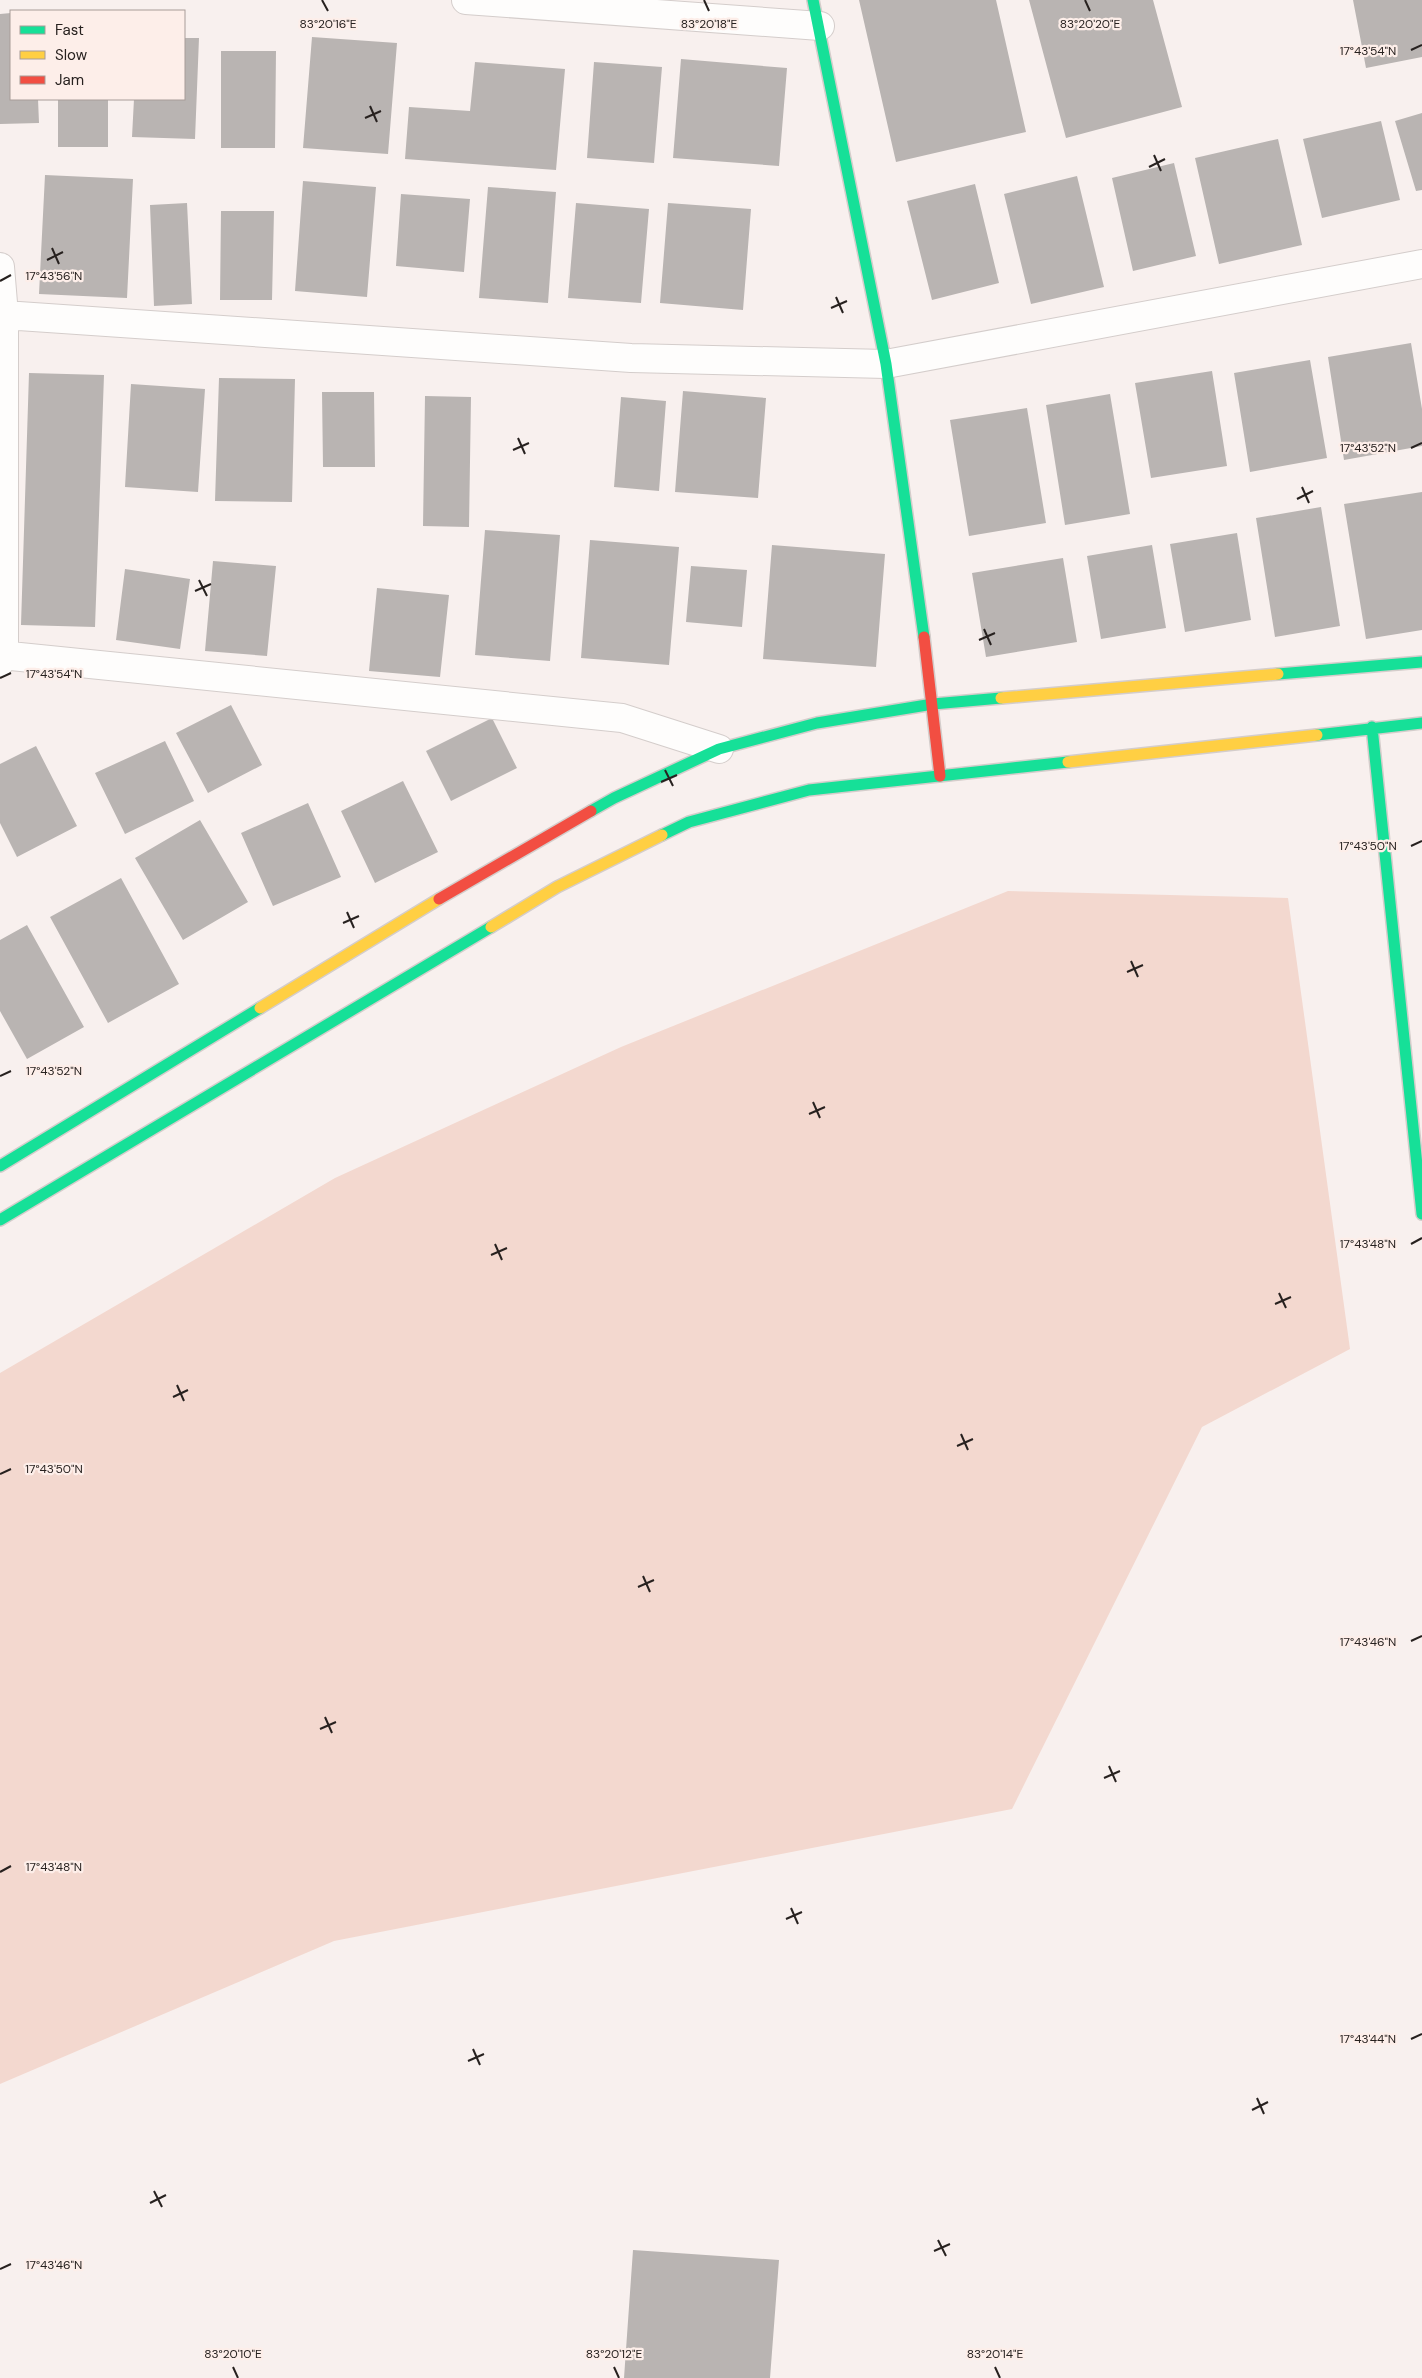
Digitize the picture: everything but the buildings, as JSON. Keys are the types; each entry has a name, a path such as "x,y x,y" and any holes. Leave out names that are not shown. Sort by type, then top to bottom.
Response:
{"main road":[{"path":"813,0 820,26 886,364 933,704 940,776"},
{"path":"0,1166 481,874 614,798 719,749 817,723 933,704 1422,662"},
{"path":"0,1220 557,887 688,822 809,790 1422,723"},
{"path":"1372,727 1422,1214"}],"street":[{"path":"466,0 820,26"},
{"path":"4,315 631,358 886,364 1422,264"},
{"path":"1,275 4,315 1,658 622,718 719,749"}],"shaded area":[{"path":"1008,891 1288,898 1350,1349 1202,1427 1012,1809 334,1941 0,2084 0,1373 335,1178 621,1047"}],"traffic: fast":[{"path":"813,0 886,364 924,637"},
{"path":"1278,674 1422,662"},
{"path":"591,811 614,798 719,749 817,723 933,704 1001,698"},
{"path":"1317,735 1422,723"},
{"path":"1372,727 1422,1214"},
{"path":"662,835 689,822 809,790 1068,762"},
{"path":"0,1220 491,927"},
{"path":"0,1166 260,1008"}],"traffic: slow":[{"path":"1001,698 1278,674"},
{"path":"1068,762 1317,735"},
{"path":"491,927 557,887 662,835"},
{"path":"260,1008 439,899"}],"traffic: jam":[{"path":"924,637 940,776"},
{"path":"439,899 591,811"}]}
